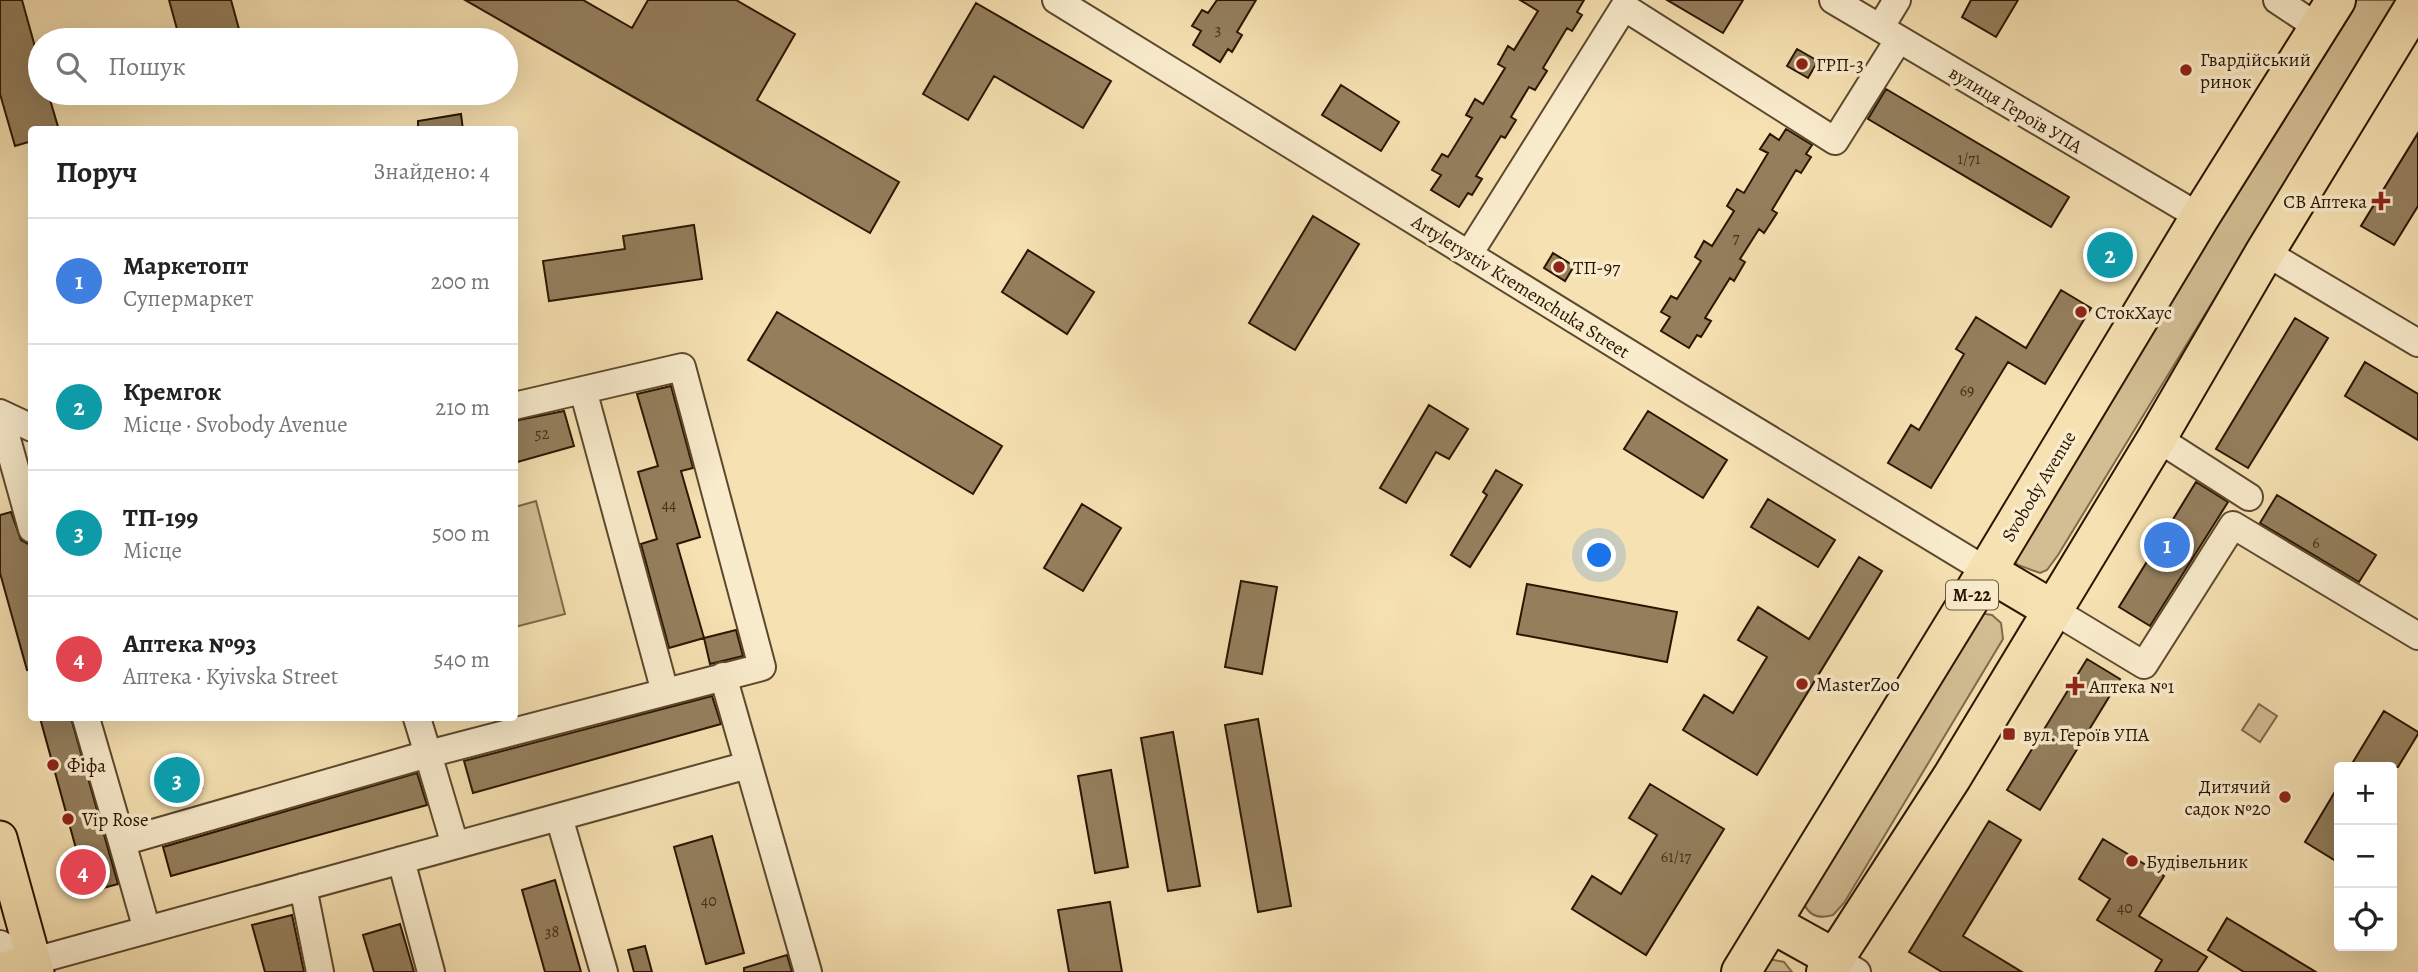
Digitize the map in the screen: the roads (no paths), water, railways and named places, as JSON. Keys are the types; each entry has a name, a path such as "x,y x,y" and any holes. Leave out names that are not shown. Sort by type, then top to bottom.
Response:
{"highway":[{"path":"1771,923 1839,967 2157,438 2265,252 2418,1"},
{"name":"Svobody Avenue","path":"1741,972 2200,217 2327,14"},
{"path":"1987,571 2053,610"}],"main road":[{"path":"0,838 10,911 36,967 0,970"}],"street":[{"name":"Artylerystiv Kremenchuka Street","path":"1056,0 1987,571"},
{"name":"вулиця Героїв УПА","path":"1833,0 2200,217"},
{"path":"1469,254 1624,7 1835,141 1889,33 1897,0"},
{"path":"2277,0 2327,14"},
{"path":"2265,252 2418,344"},
{"path":"122,842 428,754 762,667 682,367 518,405"},
{"path":"583,390 665,692"},
{"path":"0,414 28,426"},
{"path":"0,414 28,515"},
{"path":"2157,438 2249,497"},
{"path":"2053,610 2144,665 2233,524 2418,636"},
{"path":"723,676 808,972"},
{"path":"87,721 147,930"},
{"path":"418,721 455,845"},
{"path":"0,944 36,967 147,930 748,765"},
{"path":"559,817 604,972"},
{"path":"401,860 431,972"},
{"path":"303,887 320,972"}],"place":[{"name":"ГРП-3","path":"1802,64"},
{"name":"Гвардійський ринок","path":"2186,70"},
{"name":"СВ Аптека","path":"2381,201"},
{"name":"Кремгок","path":"2110,255"},
{"name":"ТП-97","path":"1559,267"},
{"name":"СтокХаус","path":"2081,312"},
{"name":"Маркетопт","path":"2167,545"},
{"name":"MasterZoo","path":"1802,684"},
{"name":"Аптека №1","path":"2075,686"},
{"name":"вул. Героїв УПА","path":"2009,734"},
{"name":"Фiфа","path":"53,765"},
{"name":"ТП-199","path":"177,780"},
{"name":"Дитячий садок №20","path":"2285,797"},
{"name":"Vip Rose","path":"68,819"},
{"name":"Будівельник","path":"2132,861"},
{"name":"Аптека №93","path":"83,872"}]}
